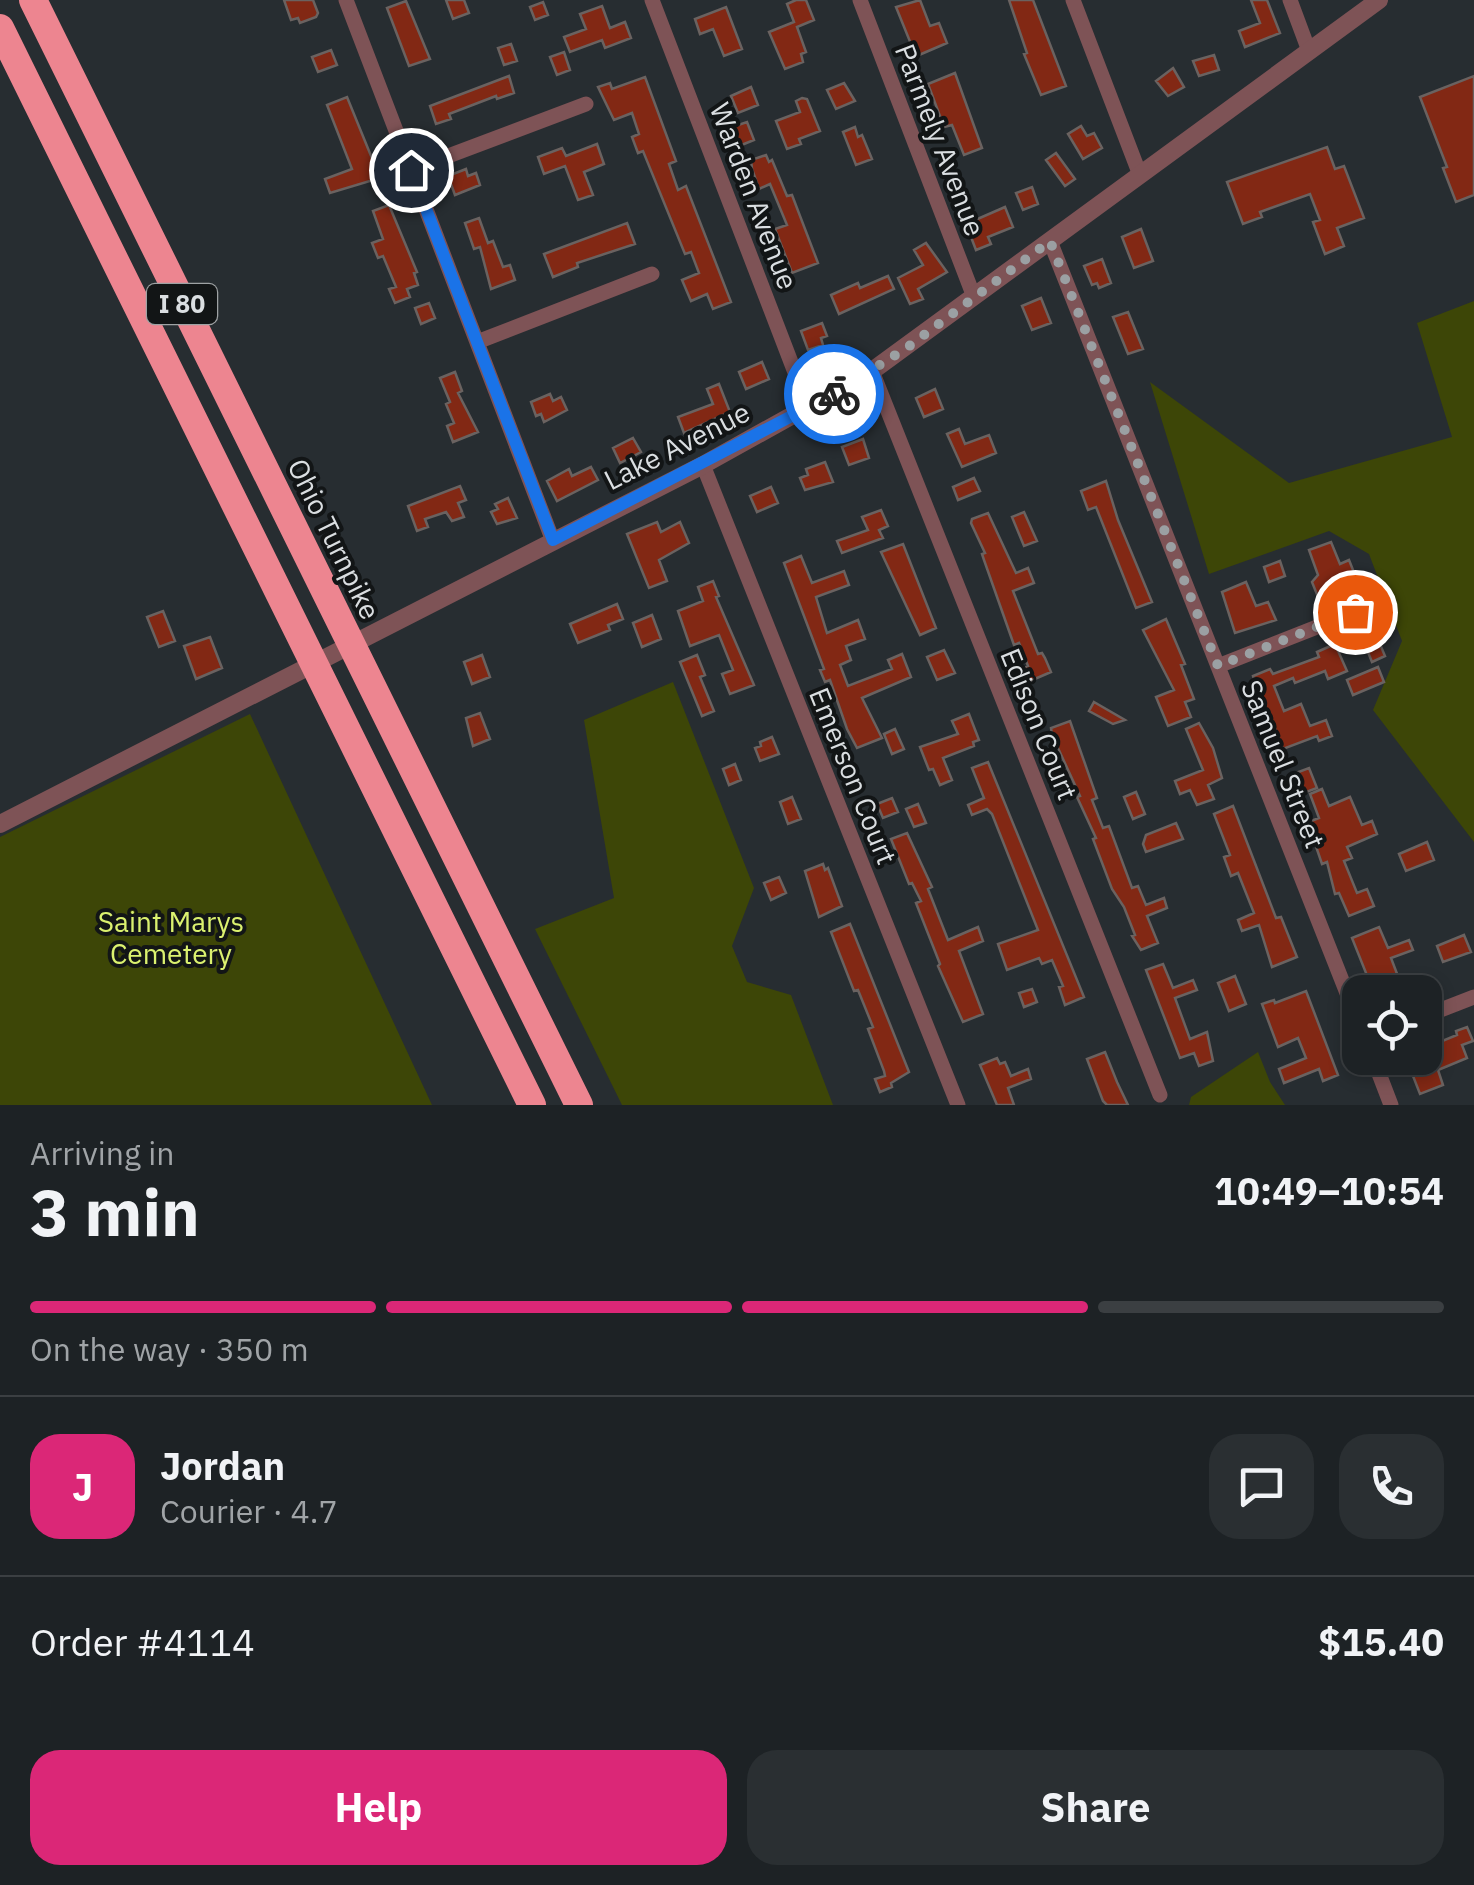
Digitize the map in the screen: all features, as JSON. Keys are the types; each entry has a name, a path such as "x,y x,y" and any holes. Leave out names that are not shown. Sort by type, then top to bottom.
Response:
{"highway":[{"name":"Ohio Turnpike","path":"34,0 579,1105"},
{"name":"I 80","path":"0,28 532,1105"}],"street":[{"name":"Warden Avenue","path":"652,0 809,409"},
{"name":"Parmely Avenue","path":"860,0 974,297"},
{"path":"1072,0 1140,175"},
{"path":"1290,0 1309,51"},
{"name":"Lake Avenue","path":"0,824 703,464 872,372 1378,0"},
{"path":"348,1 553,540"},
{"path":"411,170 586,104"},
{"name":"Samuel Street","path":"1050,241 1342,980"},
{"path":"477,342 652,274"},
{"name":"Edison Court","path":"872,372 1160,1096"},
{"name":"Emerson Court","path":"703,464 958,1105"},
{"path":"1218,666 1378,603"},
{"path":"1442,1009 1474,997"},
{"path":"1379,1075 1392,1105"}],"green space":[{"path":"1474,301 1474,842 1373,710 1402,641 1369,554 1329,531 1209,574 1150,382 1289,483 1452,437 1417,323"},
{"path":"673,682 754,888 732,946 747,982 791,995 833,1105 622,1105 535,929 614,898 584,720"},
{"name":"Saint Marys Cemetery","path":"250,714 432,1105 0,1105 0,837"},
{"path":"1258,1052 1285,1105 1189,1105 1191,1097"}],"building":[{"path":"284,0 313,0 318,13 300,23 298,18 291,20"},
{"path":"446,0 464,0 469,13 453,19"},
{"path":"806,0 814,20 797,27 806,52 801,54 803,62 785,69 769,32 794,22 787,4"},
{"path":"920,0 930,26 939,23 947,43 919,55 896,7"},
{"path":"1009,0 1033,0 1066,86 1041,95 1024,54 1027,53"},
{"path":"1251,0 1267,0 1280,33 1245,47 1239,31 1260,23"},
{"path":"406,1 430,59 409,66 387,8"},
{"path":"543,2 548,15 535,20 530,7"},
{"path":"602,6 610,28 625,22 631,38 605,48 602,40 570,52 564,37 586,29 580,14"},
{"path":"726,7 742,49 724,56 713,29 700,34 695,19"},
{"path":"511,44 517,61 504,65 498,48"},
{"path":"331,50 337,65 318,72 312,57"},
{"path":"564,52 570,70 557,75 550,57"},
{"path":"1214,55 1219,70 1199,76 1193,61"},
{"path":"1173,68 1184,87 1168,96 1156,81"},
{"path":"955,73 982,148 964,155 952,125 944,127 928,84"},
{"path":"509,76 514,93 449,114 451,119 436,124 430,106"},
{"path":"1474,76 1474,195 1456,202 1420,97"},
{"path":"645,77 676,161 669,164 678,190 686,186 731,302 713,309 707,294 691,301 682,280 699,273 691,252 685,254 643,151 638,153 632,137 639,134 632,113 614,120 598,87 610,83 612,89"},
{"path":"844,83 855,101 836,109 827,90"},
{"path":"751,87 758,105 738,113 731,96"},
{"path":"347,97 380,178 330,193 325,179 352,169 327,105"},
{"path":"807,99 820,131 799,139 801,144 787,149 776,121 800,112 796,101"},
{"path":"747,122 754,140 739,146 732,127"},
{"path":"1081,126 1087,136 1094,133 1102,148 1083,159 1068,134"},
{"path":"855,127 872,159 856,165 843,132"},
{"path":"597,144 604,164 584,172 593,195 578,200 565,166 544,174 538,157 562,148 566,156"},
{"path":"1327,147 1335,169 1344,166 1364,218 1337,228 1344,246 1325,254 1313,222 1320,220 1310,194 1260,212 1262,217 1243,224 1227,182"},
{"path":"1056,153 1075,179 1065,186 1046,160"},
{"path":"766,155 769,162 772,160 787,196 792,195 818,263 792,273 775,229 787,225 770,184 759,189 752,169 751,160"},
{"path":"466,169 468,176 476,173 480,185 455,195 448,176"},
{"path":"1032,187 1038,204 1023,210 1016,193"},
{"path":"389,205 417,272 414,273 418,285 407,289 410,297 395,303 389,289 396,287 383,256 378,258 372,243 383,239 373,211"},
{"path":"1005,207 1013,227 988,237 991,244 976,250 966,224"},
{"path":"479,218 488,243 493,241 503,267 510,265 515,280 491,289 480,247 474,249 465,223"},
{"path":"627,223 635,244 577,263 578,267 553,277 544,254"},
{"path":"1141,229 1153,261 1134,268 1122,237"},
{"path":"926,243 947,272 918,289 923,299 910,304 898,278 923,265 914,250"},
{"path":"1102,259 1111,283 1099,288 1097,283 1092,285 1084,266"},
{"path":"888,276 894,289 839,314 831,295"},
{"path":"1041,298 1051,323 1032,330 1022,306"},
{"path":"429,303 435,318 421,324 415,308"},
{"path":"1128,312 1143,349 1128,354 1113,317"},
{"path":"822,323 827,336 821,338 823,345 808,350 801,331"},
{"path":"762,362 769,379 746,389 739,372"},
{"path":"455,372 462,391 458,393 478,432 453,442 447,426 454,423 446,404 450,402 440,378"},
{"path":"719,384 730,412 684,433 678,417 713,404 707,389"},
{"path":"935,389 943,409 924,417 916,398"},
{"path":"550,394 553,401 561,397 567,410 544,422 541,414 536,416 531,402"},
{"path":"959,429 965,444 989,435 996,453 962,467 947,434"},
{"path":"633,438 641,452 620,463 613,448"},
{"path":"863,439 869,458 849,465 842,447"},
{"path":"825,462 833,482 805,490 800,478 808,475 806,469"},
{"path":"591,467 598,480 557,501 547,481 569,469 572,476"},
{"path":"974,478 980,491 958,500 953,487"},
{"path":"1106,481 1152,602 1136,608 1096,507 1088,510 1081,491"},
{"path":"460,486 466,500 458,503 464,517 452,521 446,512 425,519 428,527 417,531 408,506"},
{"path":"771,487 778,503 757,512 750,496"},
{"path":"508,498 517,518 497,524 491,512 498,509 495,504"},
{"path":"881,510 888,526 879,530 883,538 842,553 837,541 868,530 862,517"},
{"path":"1024,512 1037,541 1024,546 1012,517"},
{"path":"988,513 1016,573 1028,568 1034,583 1013,591 1038,654 1042,653 1051,672 1030,681 1025,667 1028,666 1019,643 1014,645 982,554 985,553 971,523"},
{"path":"657,522 661,532 680,522 689,543 659,560 667,581 649,588 627,534"},
{"path":"1331,542 1340,564 1349,560 1359,585 1318,597 1312,582 1318,575 1309,550"},
{"path":"903,544 936,628 920,635 881,552"},
{"path":"801,556 812,583 844,571 849,585 816,597 827,633 858,620 865,639 846,646 851,660 840,665 848,686 892,669 888,660 902,654 911,677 862,698 882,738 857,748 830,680 825,682 820,670 824,669 784,563"},
{"path":"1280,561 1285,576 1269,582 1264,567"},
{"path":"713,581 719,596 716,597 754,685 730,694 722,674 733,670 719,635 690,646 678,611 703,601 698,587"},
{"path":"1246,582 1256,606 1268,602 1276,620 1235,633 1222,592"},
{"path":"617,604 623,619 608,625 610,630 578,643 570,624"},
{"path":"163,611 175,641 159,647 147,617"},
{"path":"652,615 661,639 642,647 633,623"},
{"path":"1166,619 1185,664 1181,665 1194,699 1185,702 1191,717 1168,726 1156,697 1174,690 1143,630"},
{"path":"1374,630 1385,656 1372,662 1361,635"},
{"path":"210,637 222,668 196,679 184,646"},
{"path":"1335,644 1347,671 1328,679 1325,671 1295,683 1293,678 1274,686 1284,711 1301,704 1310,726 1326,720 1332,736 1319,741 1317,736 1283,749 1271,719 1267,721 1253,676 1270,669 1273,674 1319,657 1317,652"},
{"path":"944,650 955,673 937,680 927,657"},
{"path":"482,655 490,677 472,684 464,662"},
{"path":"697,655 705,675 700,677 714,711 702,716 680,662"},
{"path":"1378,667 1384,682 1353,695 1347,680"},
{"path":"1094,702 1125,720 1113,724 1089,711"},
{"path":"480,713 490,739 473,746 466,718"},
{"path":"969,714 979,740 973,742 974,746 943,758 952,780 940,785 920,747 958,734 952,721"},
{"path":"1070,721 1097,798 1092,800 1103,828 1109,826 1132,888 1138,886 1146,905 1164,898 1167,908 1147,916 1158,943 1141,950 1132,936 1135,935 1124,907 1112,889 1093,839 1096,838 1077,797 1080,796 1052,735 1051,728"},
{"path":"1199,723 1213,748 1222,778 1208,785 1214,799 1197,805 1190,790 1180,794 1175,781 1203,770 1186,729"},
{"path":"895,729 904,749 892,754 884,734"},
{"path":"772,737 779,754 760,761 755,748"},
{"path":"988,762 1084,997 1065,1005 1059,987 1063,986 1052,960 1042,964 1039,958 1007,970 998,944 1038,930 992,814 987,809 972,815 968,805 984,798 972,768"},
{"path":"735,764 741,780 729,785 723,769"},
{"path":"1309,768 1317,788 1301,794 1293,774"},
{"path":"1322,789 1329,806 1350,797 1362,825 1372,821 1377,834 1347,847 1352,858 1344,861 1357,893 1367,889 1374,906 1349,916 1339,893 1335,894 1327,862 1322,864 1309,826 1319,818 1310,794"},
{"path":"1136,792 1145,814 1133,819 1124,797"},
{"path":"792,797 801,819 788,824 780,802"},
{"path":"892,798 898,812 883,818 877,804"},
{"path":"918,804 926,823 914,827 906,809"},
{"path":"1233,806 1276,918 1281,917 1297,957 1272,967 1259,925 1242,931 1238,920 1254,913 1238,873 1231,876 1224,857 1230,855 1214,814"},
{"path":"1176,823 1183,839 1146,852 1146,835"},
{"path":"907,833 932,887 928,889 948,940 978,927 983,941 959,951 983,1014 963,1022 916,903 921,901 912,883 909,884 891,839"},
{"path":"1427,842 1434,860 1406,871 1399,854"},
{"path":"823,864 842,906 819,917 805,871"},
{"path":"779,877 786,893 771,900 764,883"},
{"path":"850,924 909,1072 880,1092 875,1079 885,1076 868,1029 873,1027 831,932"},
{"path":"1379,927 1388,948 1409,940 1413,950 1391,958 1397,975 1367,975 1352,938"},
{"path":"1464,935 1471,952 1443,962 1437,946"},
{"path":"1163,964 1173,988 1193,980 1197,990 1175,998 1190,1039 1207,1032 1213,1061 1199,1066 1194,1053 1180,1058 1146,970"},
{"path":"1235,976 1246,1004 1229,1011 1218,983"},
{"path":"1032,989 1037,1002 1024,1007 1019,993"},
{"path":"1306,991 1338,1075 1323,1081 1319,1069 1284,1083 1279,1069 1306,1058 1298,1038 1278,1047 1262,1004"},
{"path":"1467,1027 1473,1041 1462,1045 1467,1058 1442,1068 1442,1041 1457,1035 1456,1031"},
{"path":"1105,1052 1128,1105 1107,1105 1103,1101 1087,1059"},
{"path":"997,1058 1000,1064 1005,1062 1011,1076 1028,1069 1031,1079 1008,1088 1014,1105 997,1105 980,1065"},
{"path":"1413,1075 1440,1075 1443,1085 1420,1094"}],"way so far":[{"path":"834,394 908,347 1050,241 1218,666 1355,612"}],"route":[{"path":"411,170 553,540 834,394"}]}
